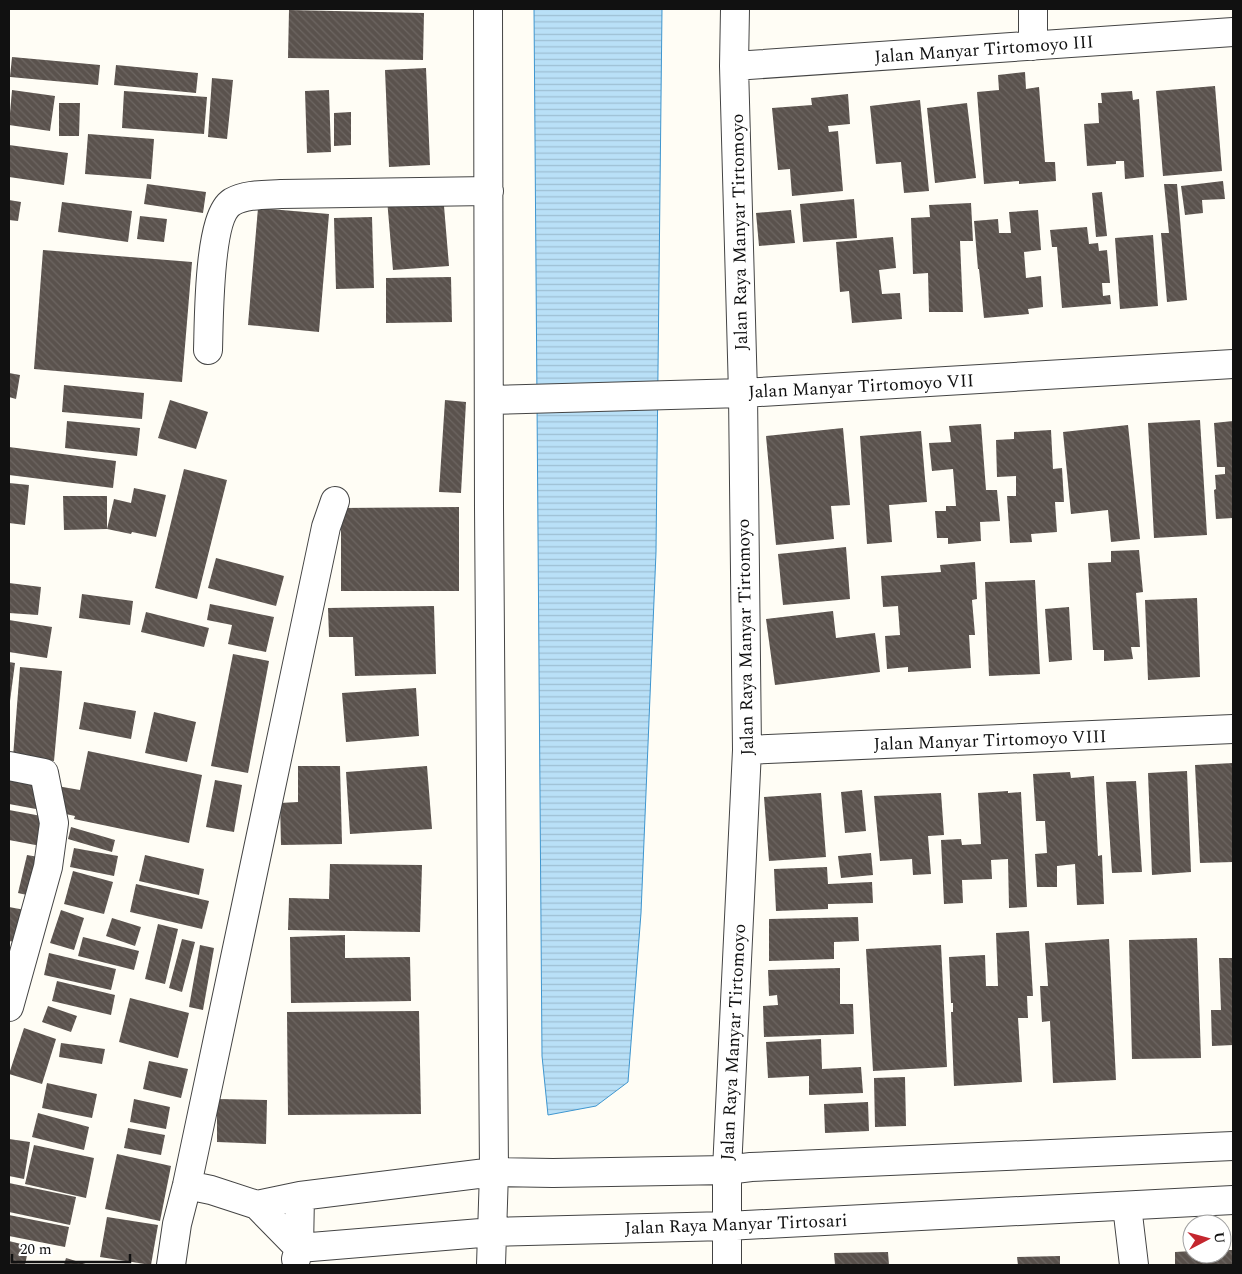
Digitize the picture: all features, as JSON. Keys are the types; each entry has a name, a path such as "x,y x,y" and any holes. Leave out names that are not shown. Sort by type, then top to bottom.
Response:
{"street":[{"path":"488,9 494,1172 491,1265"},
{"name":"Jalan Raya Manyar Tirtomoyo","path":"727,1265 727,1170 747,750 743,393 734,66 735,9"},
{"path":"1033,9 1033,46"},
{"name":"Jalan Manyar Tirtomoyo III","path":"734,66 1233,32"},
{"path":"208,350 210,270 222,216 230,203 250,196 281,194 489,191"},
{"name":"Jalan Manyar Tirtomoyo VII","path":"489,400 743,393 1233,364"},
{"path":"170,1265 177,1224 198,1188 324,537 335,501"},
{"name":"Jalan Manyar Tirtomoyo VIII","path":"747,750 1233,729"},
{"path":"9,766 44,773 54,823 48,867 9,1007"},
{"path":"198,1188 257,1205 300,1196 494,1172 553,1173 727,1170 761,1166 1233,1146"},
{"path":"296,1257 300,1196"},
{"name":"Jalan Raya Manyar Tirtosari","path":"296,1257 493,1232 727,1226 1233,1200"},
{"path":"257,1205 296,1257"},
{"path":"1127,1206 1134,1265"}],"water":[{"path":"534,9 662,9 656,552 641,913 628,1082 596,1106 548,1115 542,1056"}],"building":[{"path":"289,10 424,13 423,60 288,58"},
{"path":"12,57 100,65 98,85 10,77"},
{"path":"116,65 198,73 196,93 114,85"},
{"path":"426,68 430,165 389,167 385,70"},
{"path":"1025,72 1026,89 1039,87 1045,162 1055,162 1056,181 1019,184 1019,181 984,184 977,92 999,90 998,75"},
{"path":"212,78 233,80 227,139 208,137"},
{"path":"1215,86 1222,171 1163,176 1156,91"},
{"path":"12,90 55,96 50,131 9,125"},
{"path":"329,90 331,152 307,153 305,91"},
{"path":"124,91 207,97 204,134 122,128"},
{"path":"1132,91 1133,100 1139,99 1144,177 1125,179 1124,161 1116,161 1116,164 1087,166 1084,124 1099,123 1098,103 1102,103 1101,93"},
{"path":"848,94 850,124 828,126 829,132 838,131 843,191 792,196 790,169 778,170 772,108 812,105 811,98"},
{"path":"920,100 929,191 904,193 901,162 876,164 870,106"},
{"path":"59,103 80,103 79,136 59,136"},
{"path":"967,103 976,178 935,183 927,108"},
{"path":"351,112 351,145 334,146 334,113"},
{"path":"88,134 154,139 151,179 85,174"},
{"path":"9,145 68,153 64,185 9,177"},
{"path":"1223,181 1225,199 1202,200 1203,213 1185,215 1181,186"},
{"path":"147,184 206,192 203,213 144,204"},
{"path":"1164,184 1177,184 1187,300 1167,302 1161,233 1169,233"},
{"path":"1102,192 1107,236 1096,237 1092,193"},
{"path":"443,194 449,266 393,270 387,199"},
{"path":"854,199 857,238 803,242 800,204"},
{"path":"9,200 21,202 18,221 9,220"},
{"path":"62,202 132,211 128,242 58,232"},
{"path":"971,203 973,241 960,241 963,312 929,312 928,273 913,274 911,218 930,217 929,205"},
{"path":"258,208 329,214 319,332 248,325"},
{"path":"791,210 795,243 759,246 756,213"},
{"path":"1038,210 1041,250 1024,252 1026,278 1041,276 1043,307 1028,309 1029,314 984,318 974,221 998,219 999,233 1011,233 1009,212"},
{"path":"140,216 167,219 164,242 137,239"},
{"path":"372,217 374,288 336,289 334,218"},
{"path":"1087,227 1089,244 1098,243 1099,251 1107,250 1110,283 1102,283 1103,296 1110,295 1111,304 1062,308 1057,247 1052,247 1050,230"},
{"path":"1153,235 1158,306 1120,309 1115,238"},
{"path":"893,237 896,268 879,270 882,294 900,293 902,319 852,323 849,291 840,292 836,242"},
{"path":"43,250 192,262 182,382 34,369"},
{"path":"451,277 452,322 386,323 386,278"},
{"path":"9,373 20,375 16,399 9,397"},
{"path":"64,385 144,393 142,419 62,412"},
{"path":"170,400 208,412 196,449 158,438"},
{"path":"445,400 466,402 461,493 439,492"},
{"path":"1200,420 1207,535 1154,538 1148,423"},
{"path":"67,421 140,428 137,456 65,448"},
{"path":"1233,421 1233,518 1216,519 1215,475 1225,474 1225,467 1217,467 1214,423"},
{"path":"981,424 986,490 997,490 1000,521 980,522 981,541 948,544 948,538 937,538 935,511 946,511 946,506 956,506 953,469 932,471 929,443 951,442 949,426"},
{"path":"1128,425 1140,539 1111,542 1108,510 1071,514 1063,432"},
{"path":"843,428 850,505 831,506 834,539 776,545 766,436"},
{"path":"1051,430 1053,469 1062,468 1064,502 1055,502 1057,532 1031,534 1032,542 1010,543 1007,496 1016,496 1016,476 997,477 996,440 1014,439 1014,432"},
{"path":"921,431 927,502 889,505 892,542 867,544 860,436"},
{"path":"9,447 116,461 113,488 9,475"},
{"path":"184,469 227,480 197,599 155,588"},
{"path":"9,483 29,485 25,525 9,523"},
{"path":"134,488 166,495 156,537 107,529 114,499 131,503"},
{"path":"63,496 107,496 107,529 64,530"},
{"path":"459,507 459,591 341,591 341,508"},
{"path":"846,547 850,599 783,605 778,554"},
{"path":"1139,550 1143,592 1136,593 1140,647 1131,647 1133,659 1104,661 1104,650 1093,650 1088,563 1111,562 1111,551"},
{"path":"216,558 284,576 276,606 208,588"},
{"path":"975,562 977,599 972,600 975,635 969,635 971,668 908,672 908,667 887,669 885,636 900,635 898,606 883,607 881,576 941,572 940,565"},
{"path":"1035,580 1040,674 989,676 985,582"},
{"path":"9,583 41,587 38,615 9,613"},
{"path":"82,594 133,601 130,625 79,618"},
{"path":"1197,598 1200,677 1148,680 1145,600"},
{"path":"210,604 274,617 266,652 228,644 232,625 207,620"},
{"path":"434,606 436,674 355,676 353,637 329,637 328,608"},
{"path":"1069,607 1072,660 1049,662 1045,609"},
{"path":"833,611 836,638 875,633 880,672 775,685 766,619"},
{"path":"146,612 209,628 204,647 141,632"},
{"path":"9,620 52,627 47,658 9,652"},
{"path":"233,654 269,661 248,773 211,766"},
{"path":"9,662 15,663 10,701 9,701"},
{"path":"20,667 62,671 54,761 13,757"},
{"path":"416,688 419,736 346,742 342,693"},
{"path":"84,702 136,711 131,739 79,729"},
{"path":"154,712 196,722 187,762 145,753"},
{"path":"88,751 202,775 189,843 74,819 75,816 52,811 57,786 80,790"},
{"path":"1233,763 1233,862 1200,863 1195,765"},
{"path":"298,766 340,766 342,844 281,845 280,803 298,802"},
{"path":"427,766 432,829 350,834 346,772"},
{"path":"9,770 41,776 36,809 9,804"},
{"path":"1187,771 1191,872 1152,875 1148,773"},
{"path":"1070,772 1071,778 1094,776 1098,856 1102,855 1104,904 1077,905 1075,864 1057,866 1057,887 1037,887 1035,854 1047,853 1045,821 1036,821 1033,774"},
{"path":"215,780 242,785 234,832 206,827"},
{"path":"1136,781 1142,872 1112,873 1106,782"},
{"path":"862,790 866,831 845,833 841,792"},
{"path":"1008,791 1008,793 1021,792 1027,907 1009,908 1008,859 991,860 992,879 962,880 963,903 944,904 941,840 961,839 962,845 981,844 978,793"},
{"path":"821,793 826,857 769,861 764,797"},
{"path":"941,793 944,835 928,836 931,874 913,875 912,859 880,861 874,796"},
{"path":"9,810 52,818 46,847 9,840"},
{"path":"71,827 115,840 112,852 68,839"},
{"path":"74,848 118,856 114,876 70,867"},
{"path":"871,853 873,875 841,878 838,856"},
{"path":"27,855 44,858 36,897 18,893"},
{"path":"145,855 204,869 199,895 139,881"},
{"path":"330,864 422,865 420,932 288,930 289,898 329,899"},
{"path":"827,867 828,884 872,882 873,903 828,904 828,909 776,911 774,869"},
{"path":"73,871 113,882 104,914 64,904"},
{"path":"136,884 209,901 202,929 130,912"},
{"path":"9,907 25,910 20,943 9,941"},
{"path":"61,910 84,918 74,950 50,943"},
{"path":"858,917 859,941 834,942 834,959 769,961 769,919"},
{"path":"112,918 141,927 135,946 106,936"},
{"path":"158,924 178,929 165,984 145,979"},
{"path":"1029,931 1033,996 1027,996 1028,1018 1018,1018 1022,1082 954,1086 951,1012 953,1012 953,1003 951,1003 949,957 985,955 986,986 998,986 996,933"},
{"path":"345,935 345,958 410,957 411,1001 291,1003 290,937"},
{"path":"83,937 139,951 134,970 78,956"},
{"path":"1197,938 1201,1058 1132,1059 1129,940"},
{"path":"182,939 195,942 182,992 169,988"},
{"path":"1109,939 1116,1080 1053,1083 1050,1021 1042,1022 1040,986 1048,986 1045,943"},
{"path":"200,945 214,948 203,1010 189,1007"},
{"path":"941,945 947,1067 873,1071 866,949"},
{"path":"49,953 116,969 111,990 44,975"},
{"path":"1219,958 1233,958 1233,1045 1212,1046 1211,1010 1221,1010"},
{"path":"840,968 840,1004 853,1004 854,1034 764,1037 763,1006 778,1005 777,995 769,996 768,970"},
{"path":"57,981 115,995 111,1015 52,1001"},
{"path":"130,998 189,1013 178,1058 119,1042"},
{"path":"48,1006 77,1016 71,1032 42,1022"},
{"path":"419,1011 421,1114 288,1115 287,1012"},
{"path":"24,1028 56,1039 42,1084 9,1074"},
{"path":"821,1039 822,1069 861,1067 863,1093 809,1095 809,1076 768,1078 766,1042"},
{"path":"61,1043 105,1049 102,1064 59,1057"},
{"path":"149,1061 188,1069 181,1098 143,1089"},
{"path":"905,1077 906,1126 875,1127 874,1078"},
{"path":"47,1083 97,1094 92,1118 42,1108"},
{"path":"134,1099 170,1107 166,1129 130,1122"},
{"path":"217,1099 267,1100 266,1144 217,1142"},
{"path":"868,1102 869,1131 825,1133 824,1104"},
{"path":"38,1113 89,1127 84,1150 32,1137"},
{"path":"128,1128 165,1135 161,1155 124,1148"},
{"path":"9,1139 30,1142 24,1179 9,1176"},
{"path":"34,1145 94,1158 86,1198 25,1184"},
{"path":"117,1154 171,1166 160,1221 105,1209"},
{"path":"9,1183 76,1197 70,1225 9,1212"},
{"path":"9,1215 69,1227 65,1247 9,1236"},
{"path":"107,1217 158,1225 151,1265 100,1257"},
{"path":"9,1241 29,1246 25,1265 9,1265"},
{"path":"1233,1250 1233,1265 1175,1265 1175,1252 1182,1252 1182,1264 1232,1264"},
{"path":"888,1252 889,1265 835,1265 834,1253"},
{"path":"1060,1256 1060,1265 1018,1265 1017,1257"},
{"path":"66,1258 89,1265 64,1265"}]}
